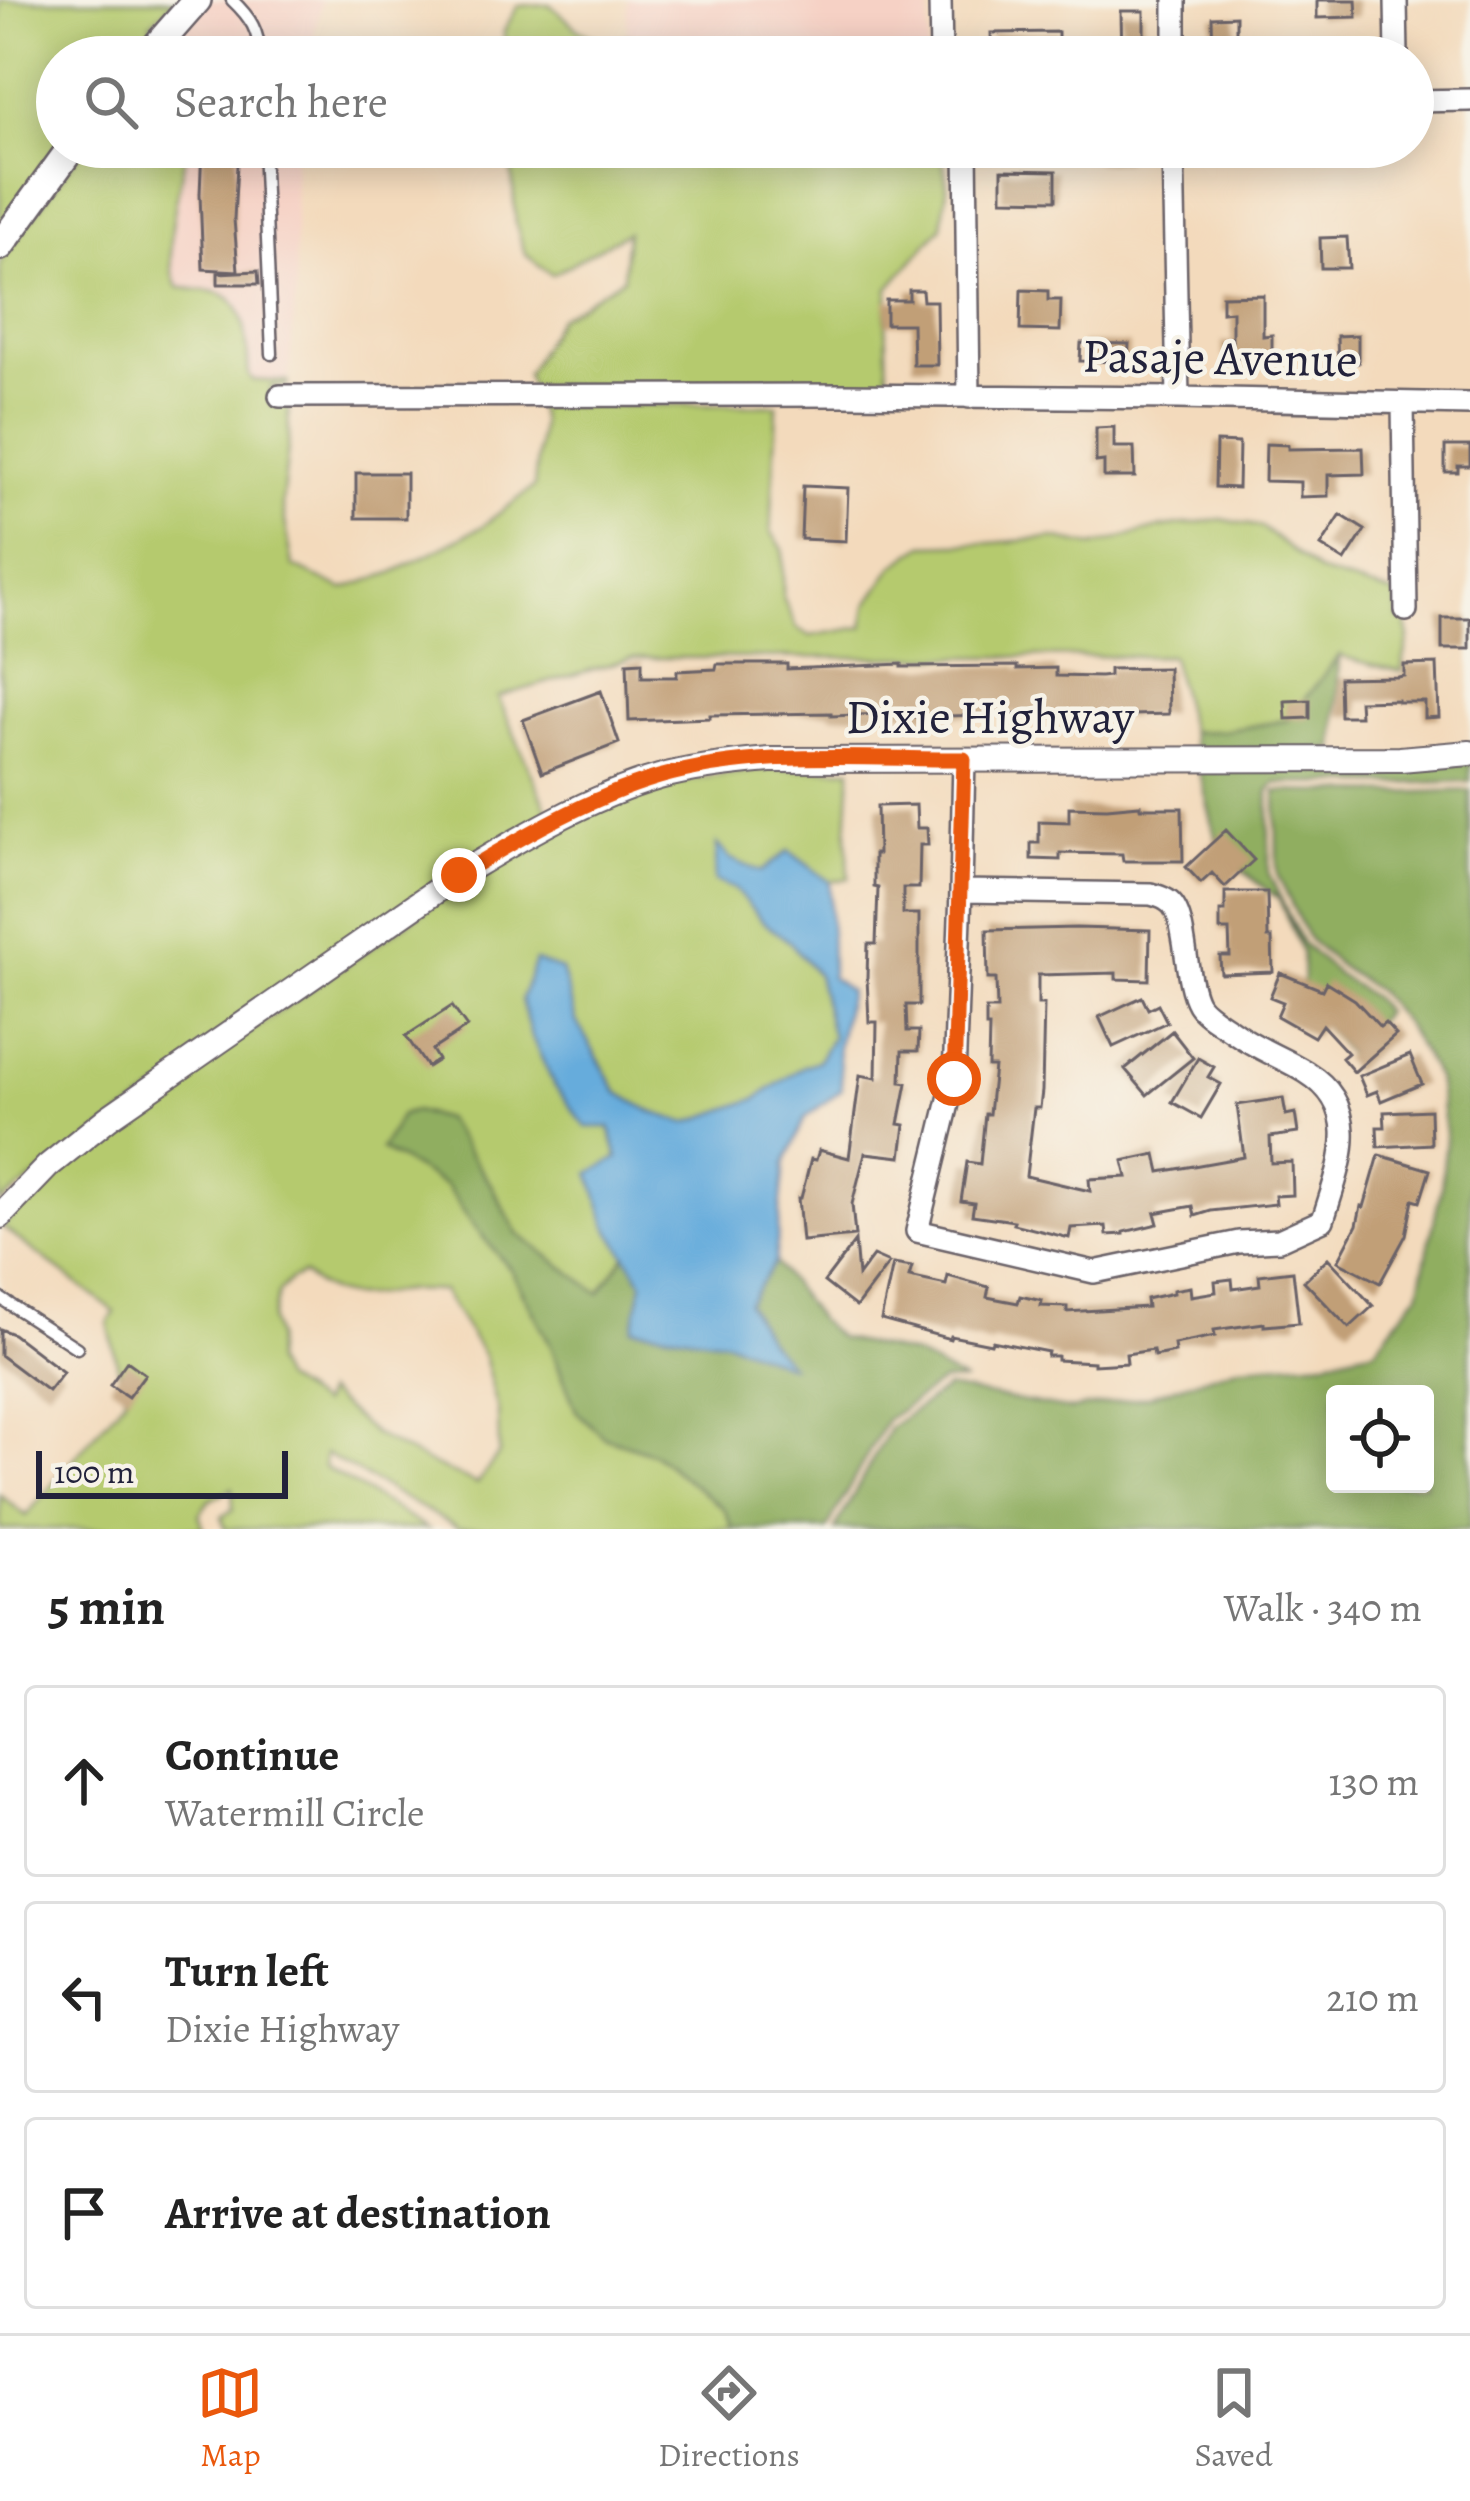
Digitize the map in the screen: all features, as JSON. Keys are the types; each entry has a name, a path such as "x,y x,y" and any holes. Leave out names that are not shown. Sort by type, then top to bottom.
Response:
{"main road":[{"path":"165,36 197,0"},
{"path":"0,246 57,168"}],"street":[{"path":"940,0 941,36"},
{"path":"1175,0 1175,36"},
{"path":"1396,0 1397,36"},
{"path":"1434,101 1470,100"},
{"path":"966,168 969,397"},
{"path":"1173,168 1178,398"},
{"name":"Pasaje Avenue","path":"280,396 1178,398 1470,404"},
{"path":"1402,403 1406,610"},
{"name":"Dixie Highway","path":"0,1216 48,1166 108,1118 459,875 519,838 657,778 770,760 1400,759 1470,753"},
{"path":"961,891 1151,894 1171,902 1181,916 1188,976 1199,1007 1253,1046 1310,1073 1334,1099 1345,1129 1338,1174 1323,1220 1279,1240 1239,1241 1094,1272 917,1231 954,1079 964,759"}],"lane":[{"path":"232,0 254,23 259,36"},
{"path":"264,168 272,354"},
{"path":"0,1298 77,1348"}],"shaded area":[{"path":"209,0 322,0 314,36 177,36"},
{"path":"628,0 929,0 928,36 627,35"},
{"path":"184,168 294,168 296,295 288,382 252,380 196,291 178,287 171,244"}],"green space":[{"path":"0,0 176,0 150,24 158,30 153,36 36,36 36,168 43,168 0,230"},
{"path":"549,4 592,36 504,36 518,6"},
{"path":"69,168 183,168 171,237 178,287 229,298 241,316 252,380 288,382 288,386 271,387 271,405 288,406 282,504 293,566 343,589 392,573 481,527 534,487 541,422 536,405 777,405 771,532 783,549 783,598 797,628 810,636 863,627 867,605 894,566 924,545 1053,538 1093,546 1159,528 1221,519 1261,527 1320,573 1397,595 1398,619 1405,620 1409,638 1401,672 1339,656 1288,720 1190,732 1171,656 631,658 498,697 549,813 0,1203 0,262"},
{"path":"512,168 944,168 947,187 942,226 889,288 888,381 530,386 526,375 558,318 623,278 627,232 552,275 525,254 516,224"},
{"path":"1339,656 1335,749 1194,749 1190,732 1288,720"},
{"path":"1470,763 1470,781 1276,783 1269,791 1269,874 1302,943 1372,997 1384,1012 1350,1056 1303,1002 1302,953 1279,899 1220,854 1199,769"},
{"path":"770,769 851,769 849,878 830,882 789,851 761,872 729,858 719,845 735,889 817,975 832,1037 818,1061 756,1099 687,1123 652,1112 618,1092 576,1021 561,970 535,962 521,999 530,1033 554,1085 609,1127 618,1158 608,1227 626,1255 600,1294 518,1234 490,1183 382,1149 446,1186 511,1270 562,1376 604,1437 653,1453 725,1509 733,1529 459,1529 325,1454 324,1467 427,1529 225,1529 222,1517 233,1509 232,1488 209,1501 199,1514 204,1529 0,1529 0,1495 26,1516 125,1398 108,1323 115,1312 2,1227 53,1174 113,1127 511,855 561,827 640,794 693,780","holes":["303,1274 316,1284 351,1296 442,1291 484,1356 498,1410 499,1454 477,1484 374,1434 325,1392 321,1405 282,1380 273,1363 271,1320 279,1292"]},
{"path":"1470,790 1470,1529 835,1529 890,1427 947,1388 1071,1410 1148,1396 1240,1366 1326,1360 1375,1349 1419,1292 1441,1189 1446,1139 1437,1078 1405,1024 1377,991 1308,939 1277,874 1276,791"},
{"path":"414,1111 445,1119 490,1183 518,1234 599,1293 626,1255 643,1282 633,1328 727,1341 788,1364 747,1303 775,1262 818,1320 839,1338 914,1355 965,1382 943,1381 886,1420 827,1529 733,1529 724,1509 653,1453 604,1437 576,1411 550,1343 511,1270 446,1186 381,1149 401,1115"}],"water":[{"path":"717,844 729,858 761,872 789,851 830,882 831,977 849,991 838,1046 842,1089 805,1118 785,1164 775,1262 747,1303 768,1340 791,1366 727,1341 633,1328 643,1282 608,1227 590,1173 618,1158 610,1127 586,1127 554,1085 530,1033 521,999 535,961 561,970 576,1021 617,1092 652,1112 687,1123 756,1099 818,1061 832,1037 817,974 735,889 715,881"}],"building":[{"path":"1317,0 1356,0 1357,17 1317,18"},
{"path":"1121,11 1144,11 1144,36 1122,36"},
{"path":"1236,16 1236,36 1212,36 1212,17"},
{"path":"1058,32 1058,36 991,36"},
{"path":"201,168 237,168 238,271 203,269"},
{"path":"1002,170 1056,171 1056,200 1002,199"},
{"path":"1347,237 1349,268 1321,268 1320,238"},
{"path":"258,271 259,284 218,284 218,273"},
{"path":"909,290 922,290 923,301 936,301 937,365 913,365 912,324 886,324 886,300 909,300"},
{"path":"1021,290 1048,291 1048,300 1061,300 1060,331 1020,330"},
{"path":"1263,295 1263,336 1272,335 1272,357 1223,358 1222,342 1232,342 1232,311 1222,312 1222,296"},
{"path":"1358,335 1358,363 1338,364 1337,336"},
{"path":"1081,343 1129,344 1128,362 1080,361"},
{"path":"1114,427 1114,447 1134,447 1135,477 1104,477 1104,461 1096,462 1096,428"},
{"path":"1216,442 1239,443 1238,488 1215,487"},
{"path":"1266,444 1288,445 1288,449 1363,448 1364,474 1328,475 1328,496 1300,497 1300,482 1265,481"},
{"path":"1445,446 1470,446 1470,466 1445,472"},
{"path":"356,473 406,473 406,518 356,518"},
{"path":"803,486 848,488 846,541 801,539"},
{"path":"1341,515 1365,530 1345,561 1321,546"},
{"path":"1442,618 1470,618 1470,649 1442,649"},
{"path":"642,662 642,677 677,677 677,671 716,669 717,664 787,664 787,669 1017,666 1056,668 1056,676 1100,677 1109,676 1109,669 1168,668 1169,714 1132,718 1056,713 1056,717 908,717 908,713 831,713 629,721 627,663"},
{"path":"1437,664 1439,717 1425,718 1425,702 1398,700 1359,701 1360,716 1340,716 1339,678 1404,676 1404,665"},
{"path":"601,691 619,743 542,773 523,720"},
{"path":"1310,700 1310,718 1286,719 1285,701"},
{"path":"916,805 917,828 927,828 928,845 920,845 919,888 903,888 903,914 919,914 919,1005 906,1005 907,1031 919,1031 918,1051 902,1051 901,1082 907,1083 899,1124 905,1125 901,1157 865,1153 852,1204 855,1236 802,1241 798,1198 811,1159 816,1160 819,1150 849,1158 860,1075 876,1078 877,1022 869,1022 867,977 868,944 876,944 877,806"},
{"path":"1069,807 1182,808 1183,861 1123,861 1122,854 1060,853 1060,860 1031,859 1031,843 1039,843 1039,821 1069,822"},
{"path":"1226,830 1254,860 1225,887 1212,873 1201,883 1186,867"},
{"path":"1225,892 1267,892 1273,972 1221,974 1220,956 1230,956 1229,930 1220,930"},
{"path":"987,930 1150,930 1149,980 1116,979 1116,973 1038,975 1038,1004 1044,1004 1042,1091 1040,1108 1034,1108 1026,1176 1090,1191 1089,1179 1127,1177 1123,1161 1156,1154 1160,1172 1244,1157 1237,1105 1283,1098 1286,1115 1295,1113 1298,1133 1270,1137 1271,1163 1292,1162 1293,1195 1275,1196 1276,1204 1195,1216 1193,1206 1155,1213 1158,1224 1124,1234 1107,1235 1106,1226 1071,1228 1069,1238 1014,1221 972,1215 974,1203 961,1201 967,1162 980,1164 994,1067 988,1067 986,1009 997,1009 996,979 988,979"},
{"path":"1280,973 1322,990 1326,982 1396,1035 1354,1072 1342,1058 1348,1053 1322,1025 1314,1037 1277,1016 1283,1002 1270,997"},
{"path":"1142,997 1148,1009 1158,1004 1167,1022 1113,1047 1099,1017"},
{"path":"452,1006 467,1027 432,1050 438,1060 427,1067 406,1036"},
{"path":"1172,1031 1193,1058 1147,1095 1125,1069"},
{"path":"1410,1055 1422,1084 1381,1101 1377,1091 1367,1095 1359,1076"},
{"path":"1198,1058 1214,1067 1208,1077 1221,1084 1201,1118 1172,1102"},
{"path":"1430,1110 1431,1144 1378,1147 1377,1127 1385,1127 1384,1112"},
{"path":"1379,1155 1430,1170 1420,1202 1413,1200 1406,1235 1380,1283 1338,1261 1364,1207"},
{"path":"855,1241 858,1276 873,1256 889,1263 856,1307 824,1282"},
{"path":"1328,1258 1373,1306 1349,1328 1304,1281"},
{"path":"893,1264 912,1267 909,1277 946,1285 948,1276 989,1287 987,1297 1018,1303 1020,1296 1042,1301 1041,1306 1067,1307 1067,1312 1147,1307 1146,1299 1173,1290 1190,1287 1191,1296 1216,1292 1215,1281 1232,1279 1233,1289 1260,1285 1259,1275 1293,1271 1299,1323 1214,1330 1215,1336 1174,1344 1175,1352 1126,1354 1127,1363 1057,1360 1057,1356 1047,1356 1048,1352 950,1339 881,1320"},
{"path":"0,1329 63,1372 48,1391 0,1355"},
{"path":"127,1361 145,1374 128,1397 110,1385"}],"route":[{"path":"459,875 519,838 657,778 770,760 964,759 954,1079"}]}
